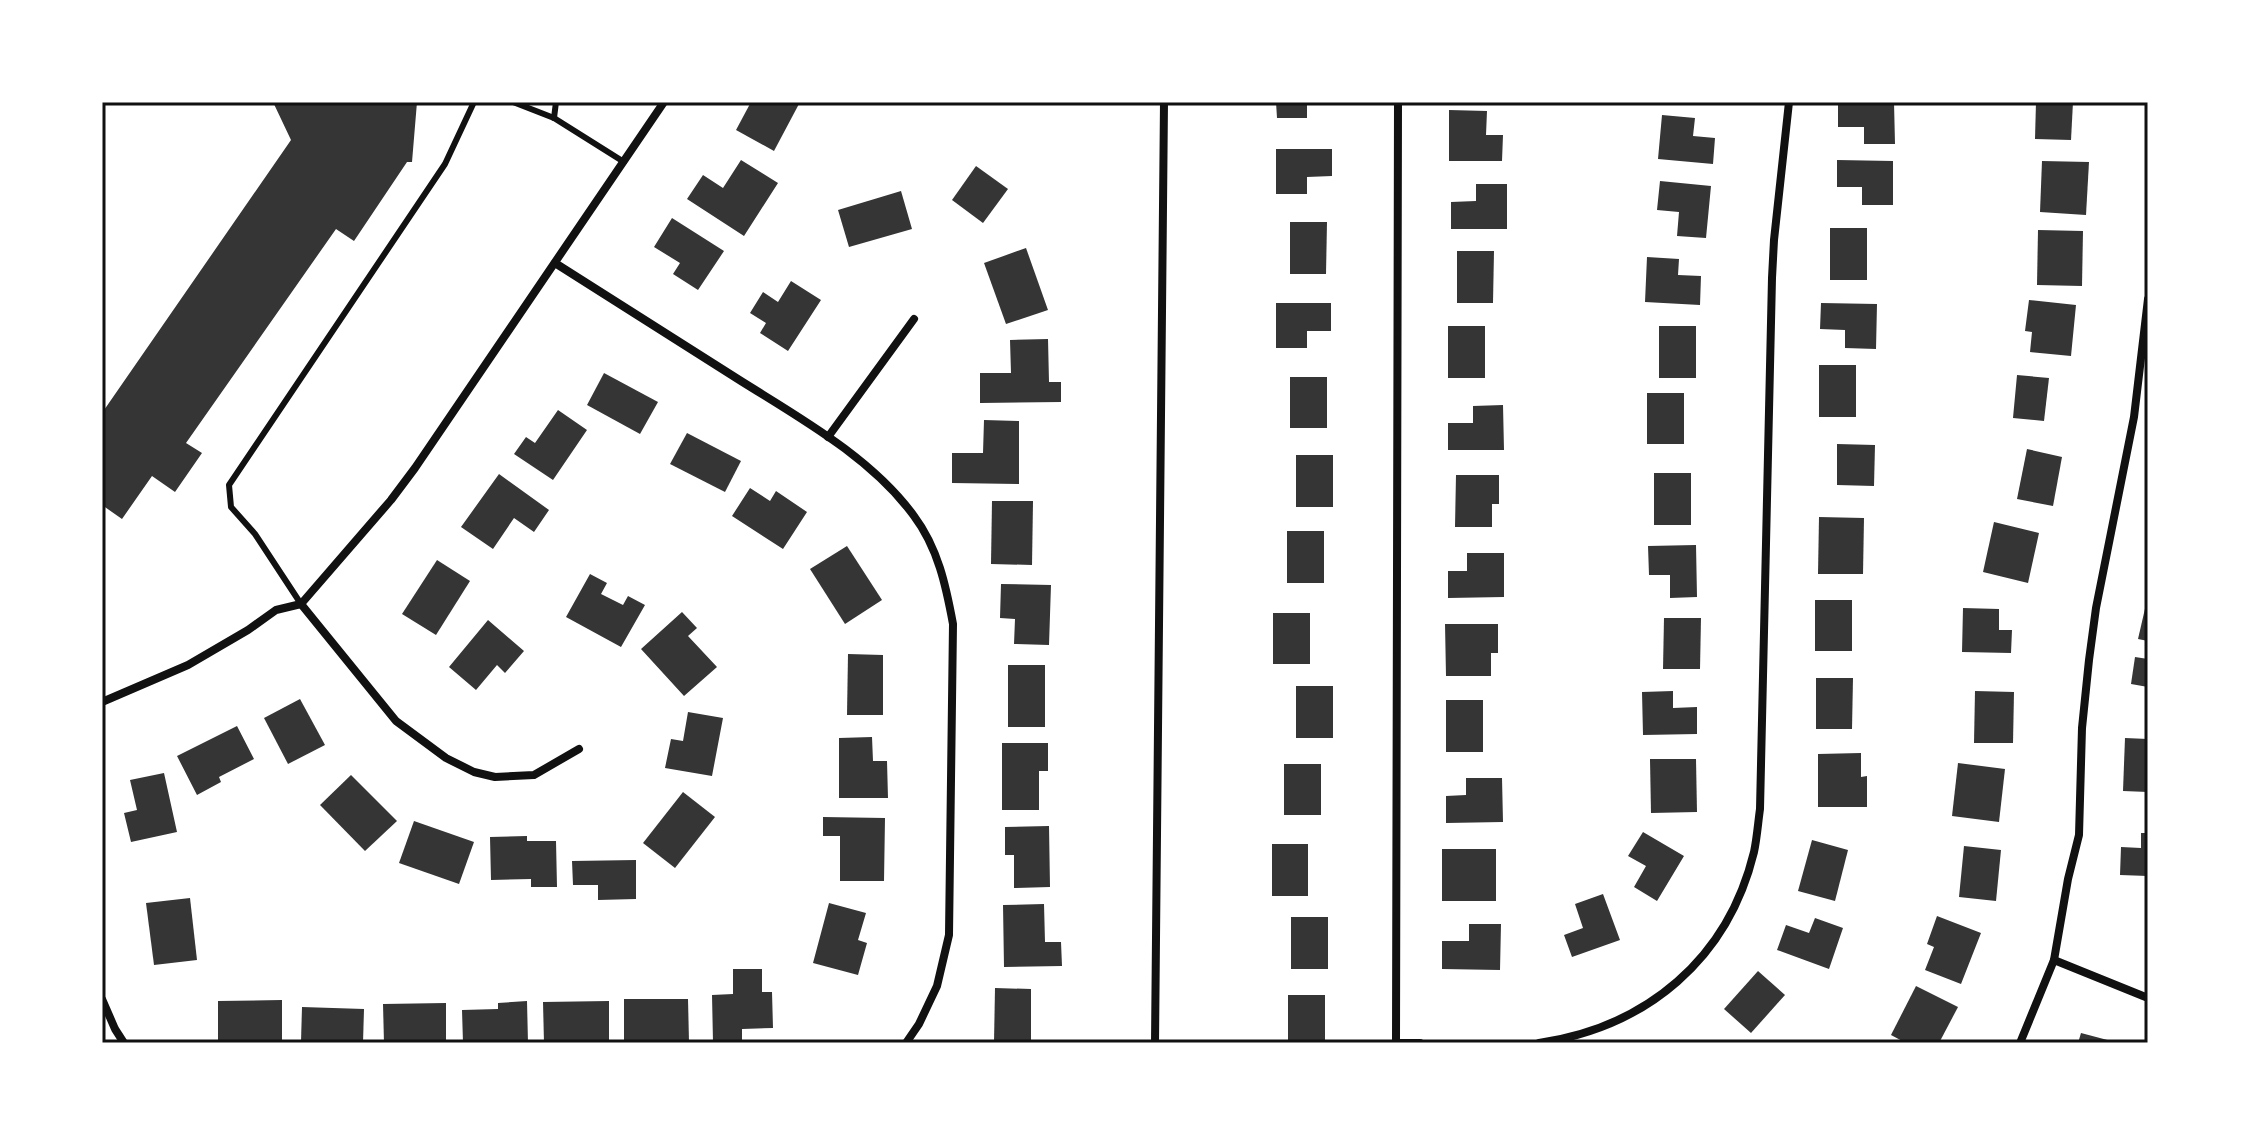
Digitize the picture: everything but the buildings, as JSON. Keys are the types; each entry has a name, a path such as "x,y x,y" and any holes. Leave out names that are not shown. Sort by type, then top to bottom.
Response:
{"street":[{"path":"102,702 188,665 276,610 301,604 415,468 664,102"},
{"path":"1155,1043 1164,102"},
{"path":"1398,102 1396,1043 1420,1043"},
{"path":"1539,1043 1570,1038 1618,1021 1646,1005 1690,972 1736,905 1755,850 1760,809 1772,278 1789,102"},
{"path":"555,263 828,437 884,481 914,516 932,546 945,583 953,624 949,935 944,965 933,995 906,1043"},
{"path":"2020,1043 2054,960 2079,835 2082,728 2096,608 2131,433 2148,299"},
{"path":"828,437 914,319"},
{"path":"301,604 396,721 446,758 474,772 495,777 534,775 579,749"},
{"path":"2054,960 2148,998"},
{"path":"102,999 124,1043"}],"lane":[{"path":"301,604 255,534 231,507 229,485 445,164 474,102"},
{"path":"513,102 554,118 624,162"},
{"path":"554,118 556,102"}]}
